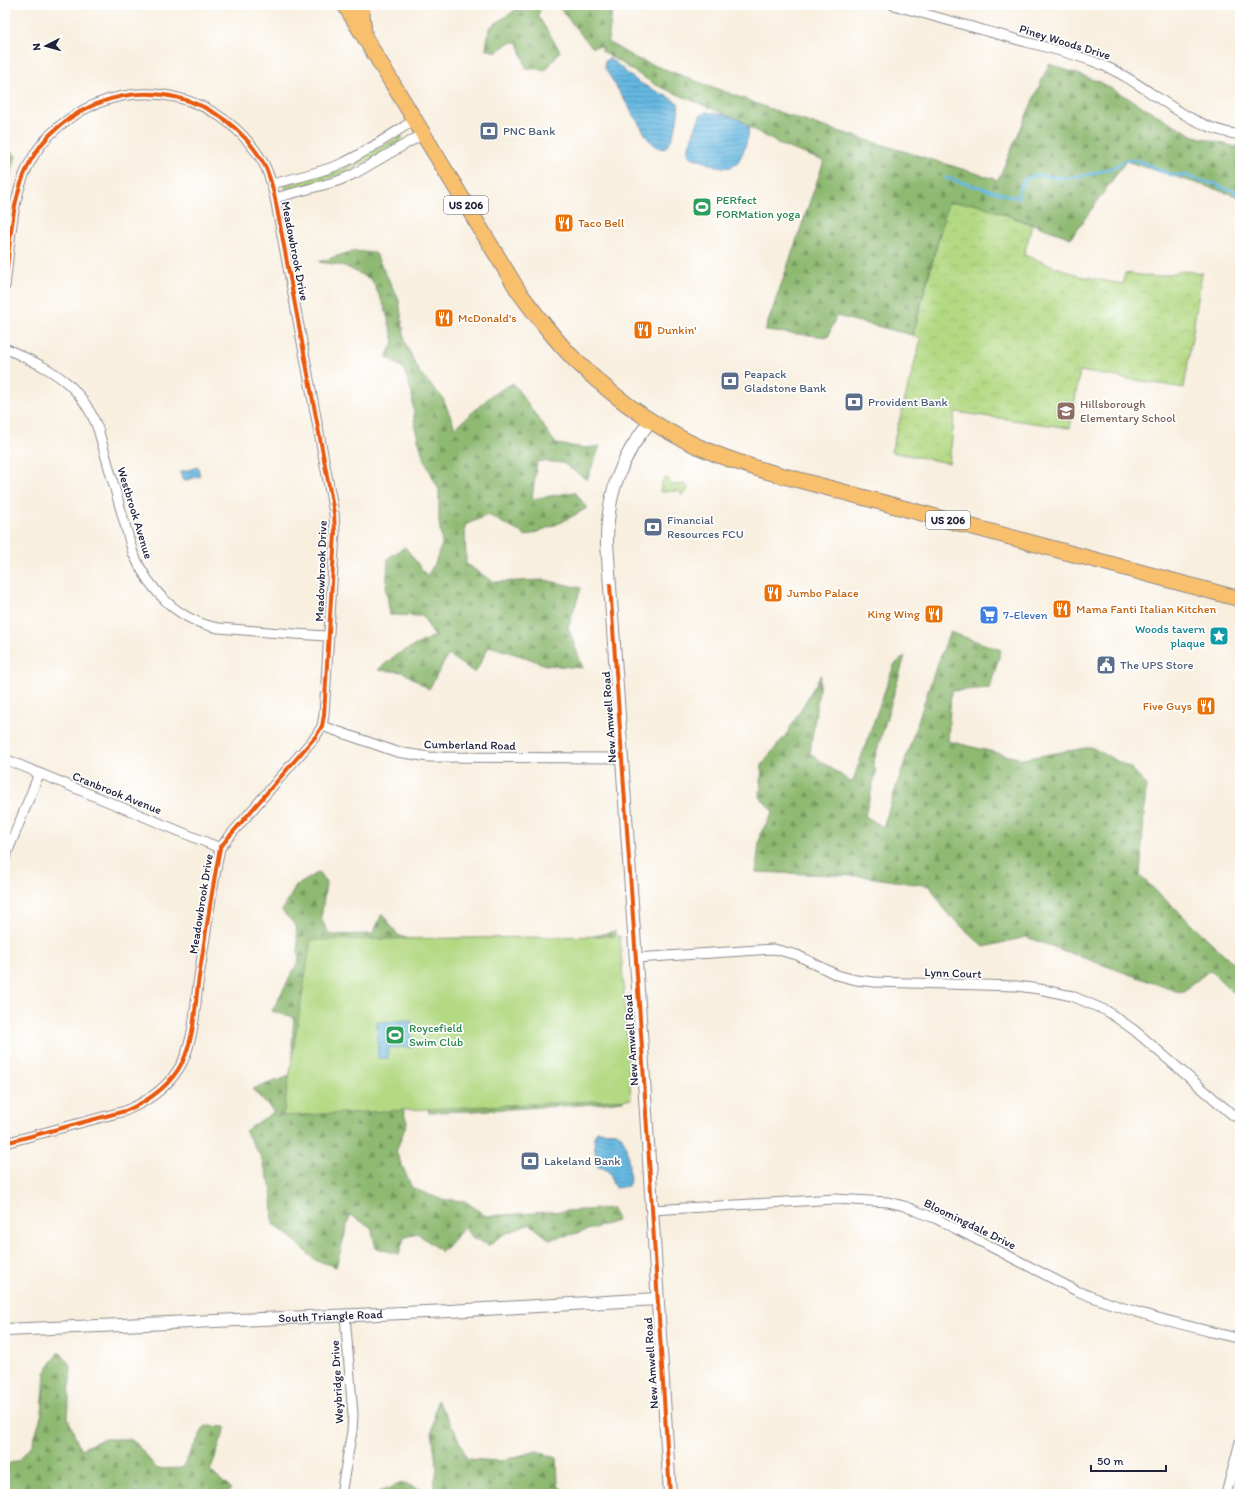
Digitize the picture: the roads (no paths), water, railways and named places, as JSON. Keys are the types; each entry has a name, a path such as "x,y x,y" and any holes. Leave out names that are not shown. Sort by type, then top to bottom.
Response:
{"main road":[{"name":"US 206","path":"345,5 519,292 541,322 576,360 604,386 651,420 683,439 714,454 762,470 1240,600"},
{"path":"361,5 366,38"}],"street":[{"name":"Piney Woods Drive","path":"893,5 1095,62 1131,80 1195,121 1215,129 1240,135"},
{"name":"Meadowbrook Drive","path":"5,286 17,193 22,178 30,162 48,136 61,124 80,111 93,104 118,96 144,93 164,94 195,102 236,128 248,141 264,165 272,184 334,513 335,533 324,715 322,726 316,736 220,848 215,871 192,1031 183,1061 174,1075 153,1097 140,1105 125,1111 5,1143"},
{"path":"272,184 314,173 343,163 414,120"},
{"name":"Meadowbrook Drive","path":"275,198 319,187 349,176 423,134"},
{"name":"Westbrook Avenue","path":"5,348 53,372 76,391 86,404 98,429 133,553 140,570 150,584 172,607 194,619 218,628 329,636"},
{"name":"New Amwell Road","path":"651,420 631,447 618,474 610,500 607,523 670,1494"},
{"name":"Cumberland Road","path":"322,726 397,752 429,758 623,758"},
{"name":"Cranbrook Avenue","path":"5,759 220,848"},
{"path":"5,858 39,774"},
{"name":"Lynn Court","path":"636,958 774,949 797,955 837,974 856,980 875,982 1017,986 1056,992 1082,1000 1107,1011 1134,1030 1234,1116"},
{"name":"Bloomingdale Drive","path":"652,1210 835,1199 888,1202 904,1206 937,1219 1071,1288 1098,1300 1240,1339"},
{"name":"South Triangle Road","path":"5,1330 458,1311 657,1299"},
{"name":"Weybridge Drive","path":"341,1494 352,1432 353,1415 345,1315"},
{"path":"1226,1494 1240,1442"}],"water":[{"path":"609,58 637,81 678,103 676,128 671,141 664,149 656,146 649,140 606,70 604,65 605,61"},
{"path":"705,112 735,118 748,127 749,131 744,149 738,161 732,167 723,167 691,157 688,152 688,148 700,116"},
{"path":"198,467 200,476 183,481 180,472"},
{"name":"Roycefield Swim Club","path":"411,1020 412,1047 388,1048 388,1058 378,1058 377,1022"},
{"path":"597,1131 616,1132 624,1140 629,1162 630,1182 628,1186 616,1188 607,1170 598,1167 596,1163 594,1137"}],"waterway":[{"path":"946,178 1018,198 1020,188 1025,179 1035,175 1062,178 1087,175 1112,168 1126,160 1139,161 1172,175 1189,176 1201,181 1216,184 1224,189 1232,190 1240,196"}],"place":[{"name":"PNC Bank","path":"489,131"},
{"name":"PERfect FORMation yoga","path":"702,207"},
{"name":"Taco Bell","path":"564,223"},
{"name":"McDonald's","path":"444,318"},
{"name":"Dunkin'","path":"643,330"},
{"name":"Peapack Gladstone Bank","path":"730,381"},
{"name":"Provident Bank","path":"854,402"},
{"name":"Hillsborough Elementary School","path":"1066,411"},
{"name":"Financial Resources FCU","path":"653,527"},
{"name":"Jumbo Palace","path":"773,593"},
{"name":"Mama Fanti Italian Kitchen","path":"1062,609"},
{"name":"King Wing","path":"934,614"},
{"name":"7-Eleven","path":"989,615"},
{"name":"Woods tavern plaque","path":"1219,636"},
{"name":"The UPS Store","path":"1106,665"},
{"name":"Five Guys","path":"1206,706"},
{"name":"Roycefield Swim Club","path":"395,1035"},
{"name":"Lakeland Bank","path":"530,1161"}]}
